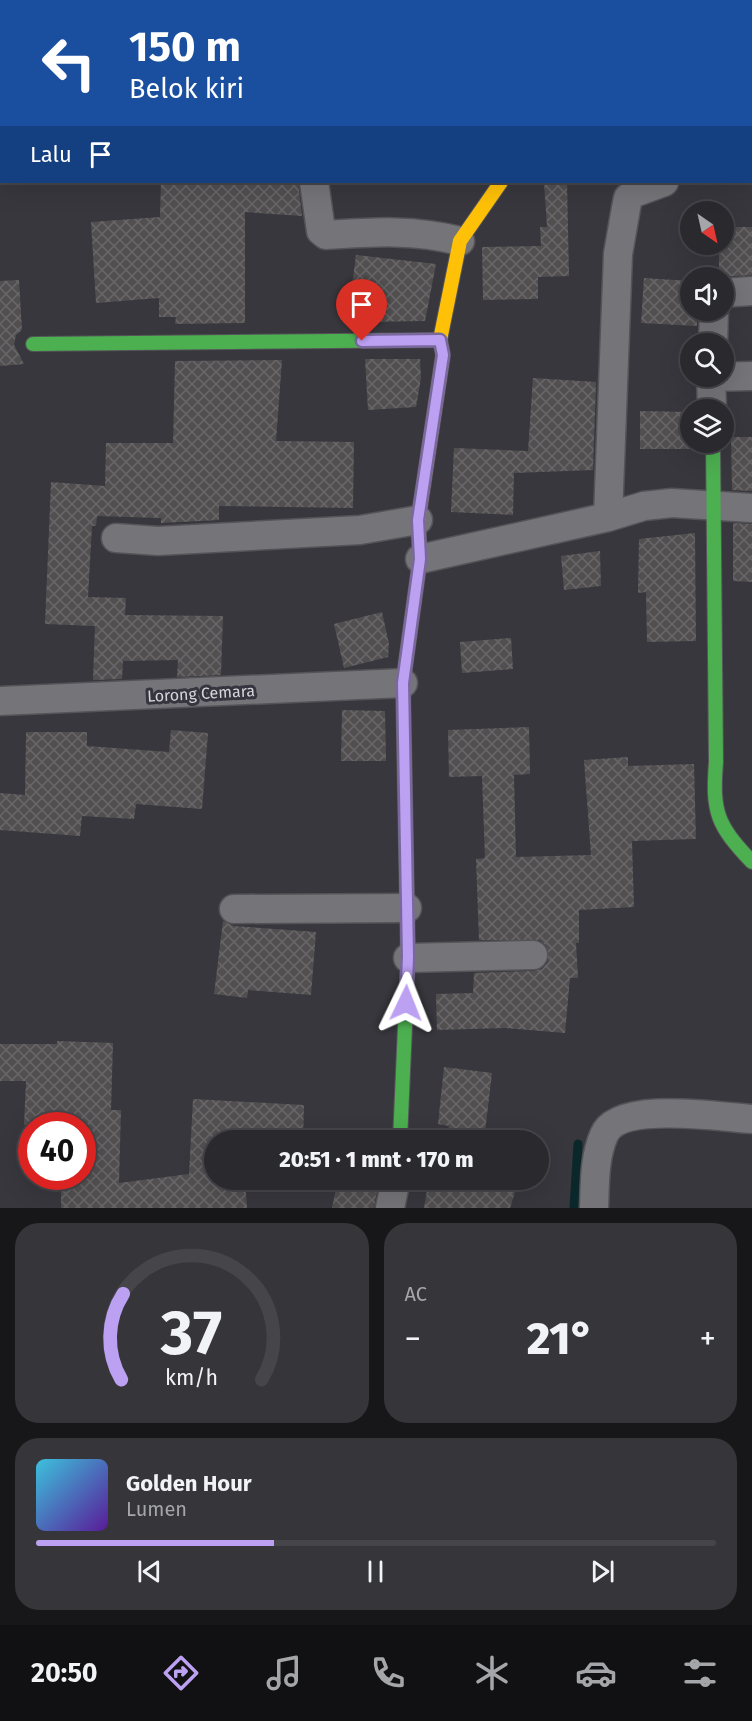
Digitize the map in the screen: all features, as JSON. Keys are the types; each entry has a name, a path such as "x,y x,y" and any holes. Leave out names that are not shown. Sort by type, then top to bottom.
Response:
{"street":[{"path":"314,183 321,231 326,235 399,231 460,242"},
{"path":"400,1130 408,957 403,683 420,559 418,520 443,355 440,340 460,242 500,183"},
{"path":"608,517 618,254 628,198 634,192 661,183"},
{"path":"734,292 752,291"},
{"path":"33,344 440,340"},
{"path":"734,376 752,376"},
{"path":"713,453 716,762 713,798 727,836 752,862"},
{"path":"420,559 608,517 644,506 672,503 752,508"},
{"path":"116,537 158,541 360,530 418,520"},
{"name":"Lorong Cemara","path":"0,701 403,683"},
{"path":"234,909 407,908"},
{"path":"408,957 533,955"},
{"path":"594,1208 595,1173 604,1134 616,1120 653,1113 752,1119"},
{"path":"390,1208 394,1190"}],"building":[{"path":"161,183 298,183 302,216 245,212 245,323 175,324 176,317 159,317 159,298 96,303 91,222 160,217"},
{"path":"544,183 567,183 569,276 538,277 538,299 483,300 482,247 541,246 540,227 547,227"},
{"path":"734,227 752,227 752,275 734,276 734,267 719,267 719,255 734,255"},
{"path":"356,255 436,264 425,321 363,322 362,319 348,317"},
{"path":"644,278 680,280 680,321 697,321 697,326 641,323"},
{"path":"19,280 22,330 16,335 14,345 24,364 0,366 0,281"},
{"path":"365,359 420,359 421,378 416,407 368,410"},
{"path":"282,360 276,441 354,442 353,508 219,506 219,520 161,523 161,518 97,516 96,526 92,526 88,597 126,598 125,615 223,616 221,675 177,677 178,660 123,661 122,679 93,680 95,626 45,624 51,482 105,486 106,443 173,443 175,361"},
{"path":"533,378 596,382 593,470 514,473 513,515 451,512 454,448 528,451"},
{"path":"640,411 680,412 680,449 640,449"},
{"path":"734,437 752,437 752,491 732,490 731,453 734,453"},
{"path":"733,523 752,524 752,582 733,581"},
{"path":"695,533 696,641 647,642 646,592 638,593 639,539"},
{"path":"600,551 601,586 564,590 561,556"},
{"path":"382,612 389,644 388,657 344,668 334,624"},
{"path":"511,638 513,669 462,673 460,642"},
{"path":"342,710 385,711 386,761 341,761"},
{"path":"529,727 530,774 514,775 516,857 591,855 584,760 628,757 628,766 694,764 696,839 632,841 634,907 579,910 579,943 576,943 578,978 570,978 565,1033 505,1028 437,1030 436,994 473,993 474,973 533,971 542,969 548,962 547,947 540,940 479,940 476,859 485,858 482,776 449,777 448,730"},
{"path":"171,730 208,733 202,809 136,804 134,819 82,816 80,836 0,830 0,793 25,795 26,732 87,732 87,746 169,752"},
{"path":"223,921 234,926 316,932 311,995 248,990 247,998 214,994"},
{"path":"57,1041 113,1043 111,1110 121,1110 119,1183 189,1174 193,1099 304,1105 303,1130 204,1130 204,1190 246,1190 247,1208 61,1208 61,1190 96,1190 96,1112 25,1112 26,1081 0,1081 0,1044 57,1044"},
{"path":"444,1067 492,1073 485,1130 448,1130 449,1126 438,1124"},
{"path":"336,1190 377,1190 374,1208 332,1208"},
{"path":"427,1190 516,1190 510,1208 424,1208"}],"waterway":[{"path":"574,1208 578,1144"}],"traffic: fast":[{"path":"33,344 440,340"},
{"path":"713,453 716,806 724,828 752,862"},
{"path":"400,1130 408,958 403,683 420,559 418,521"}],"traffic: slow":[{"path":"418,521 443,355 440,340 460,241 500,183"}],"route":[{"path":"362,341 440,340 443,355 418,520 420,559 403,683 408,957 406,1003"}]}
